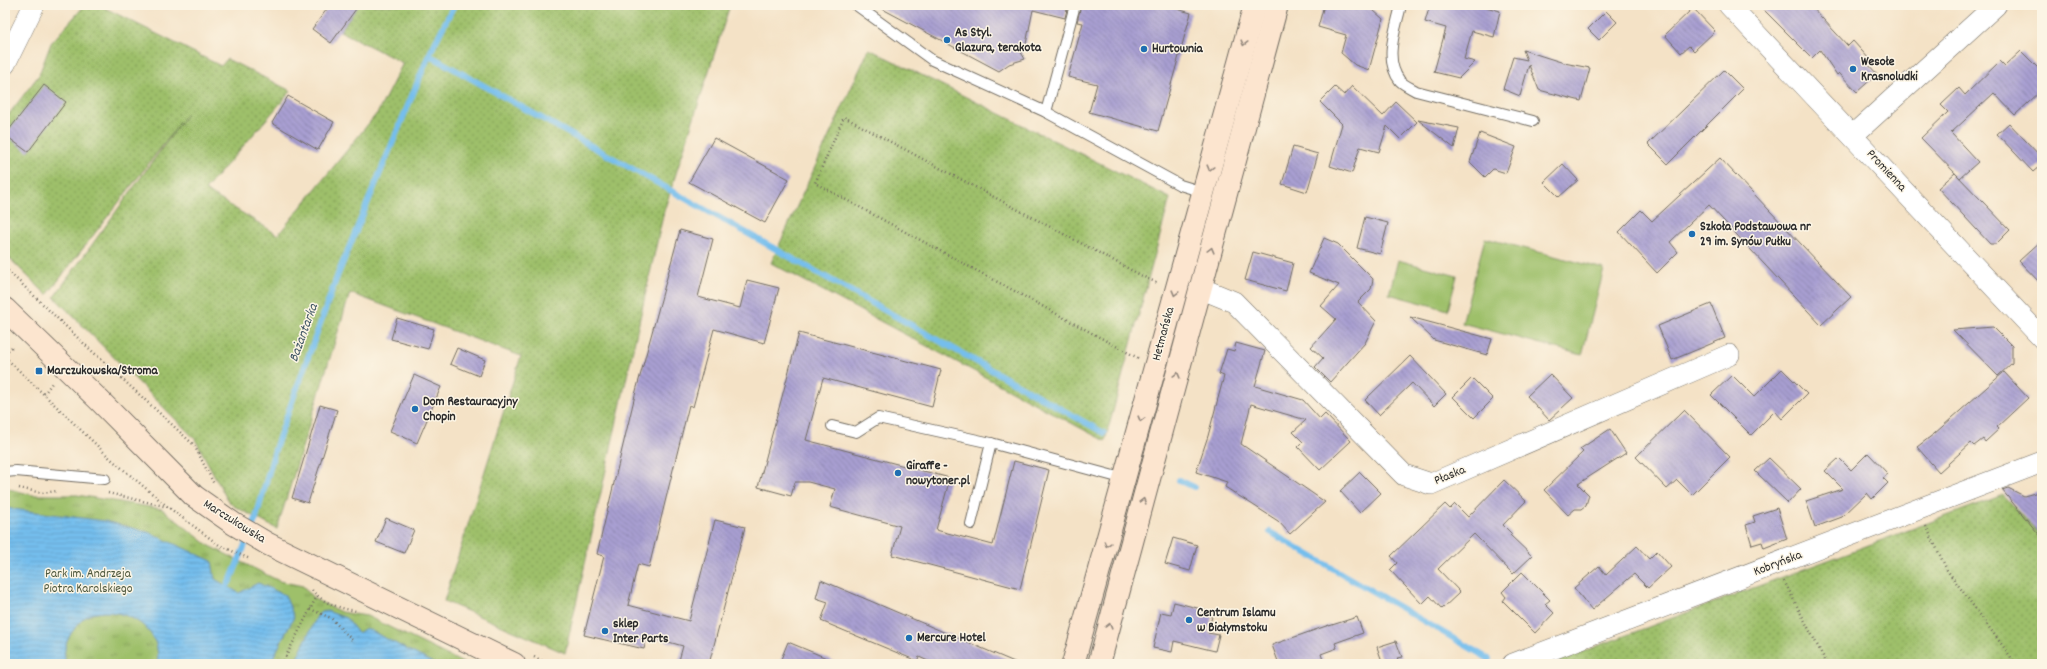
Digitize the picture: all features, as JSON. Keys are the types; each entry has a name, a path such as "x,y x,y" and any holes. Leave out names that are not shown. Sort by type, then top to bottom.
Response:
{"main road":[{"name":"Hetmańska","path":"1073,664 1255,5"},
{"name":"Hetmańska","path":"1099,664 1277,5"},
{"name":"Marczukowska","path":"5,309 95,396 183,486 194,496 234,524 268,544 514,664"}],"street":[{"path":"5,64 34,5"},
{"name":"Promienna","path":"1730,5 2042,338"},
{"path":"1852,135 1996,5"},
{"name":"Płaska","path":"1200,288 1234,302 1404,475 1431,484 1729,355"},
{"name":"Kobryńska","path":"1513,664 2042,462"}],"lane":[{"path":"856,5 932,60 1046,112 1180,185 1203,192"},
{"path":"1046,112 1075,5"},
{"path":"1401,5 1392,48 1393,68 1401,82 1416,91 1533,121"},
{"path":"832,426 856,432 878,418 991,443 1125,479"},
{"path":"971,524 991,443"},
{"path":"5,472 16,471 105,479"}],"path":[{"path":"1156,364 1128,354 815,183 844,117 1148,279 1176,289"},
{"path":"5,268 79,339 194,444 206,470 218,489"},
{"path":"5,354 13,345"},
{"path":"5,357 111,459 168,507 219,545 252,560"},
{"path":"44,394 52,382"},
{"path":"5,394 5,401"},
{"path":"5,420 7,426"},
{"path":"1921,509 1925,524 1947,570 2016,664"},
{"path":"1775,564 1827,664"},
{"path":"282,664 317,596"},
{"path":"310,609 331,618 353,641"}],"green space":[{"path":"85,5 99,5 221,66 227,59 291,91 205,190 278,235 378,112 403,63 340,31 359,5 730,5 664,211 565,653 444,601 521,356 350,293 277,529 234,506 228,501 195,439 54,297 187,114 47,295 5,254 5,119 39,75 51,43"},
{"path":"869,49 1170,198 1105,441 771,263"},
{"path":"1485,238 1604,269 1582,355 1462,323"},
{"path":"1398,260 1457,276 1448,310 1389,294"},
{"name":"Park im. Andrzeja Piotra Karolskiego","path":"5,488 33,495 77,495 162,509 208,545 279,581 303,586 314,599 341,612 367,616 465,664 5,664"},
{"path":"2003,495 2042,538 2042,664 1549,664"}],"water":[{"name":"Park im. Andrzeja Piotra Karolskiego","path":"5,508 105,521 148,532 212,561 215,579 239,593 258,583 285,595 294,617 270,664 157,664 158,653 155,642 150,633 143,626 125,615 104,612 86,616 72,632 65,648 66,664 5,664"},
{"path":"327,611 346,618 358,633 366,628 435,664 294,664 317,616 321,612"}],"building":[{"path":"330,5 359,5 331,43 312,29"},
{"path":"875,5 1068,5 1065,18 1033,10 1026,44 1019,49 1025,59 1009,64 999,71"},
{"name":"Hurtownia","path":"1081,5 1178,5 1177,9 1191,13 1158,131 1089,112 1097,84 1068,77 1083,23 1077,22"},
{"path":"1324,5 1355,5 1373,10 1383,19 1369,70 1355,65 1341,53 1346,35 1318,27"},
{"path":"1430,5 1479,5 1500,11 1494,37 1472,31 1464,59 1475,62 1459,78 1434,72 1446,28 1425,22"},
{"path":"1759,5 1810,5 1848,46 1853,41 1870,60 1867,63 1877,74 1857,92 1839,73 1837,75 1820,50 1812,58"},
{"path":"1693,8 1715,31 1694,51 1689,46 1681,53 1665,35"},
{"path":"1606,11 1617,22 1599,40 1588,29"},
{"path":"1523,50 1564,63 1590,68 1581,101 1539,90 1529,65 1520,96 1503,89 1513,57 1527,60"},
{"path":"2021,51 2042,72 2042,90 2015,115 1994,93 1951,133 1978,162 1960,178 1921,138 1948,112 1941,105 1959,88 1965,95 2000,61 2005,66"},
{"path":"1724,70 1743,89 1668,164 1648,144"},
{"path":"44,85 66,102 28,152 5,135"},
{"path":"1352,86 1383,116 1396,102 1417,122 1400,139 1387,126 1379,152 1360,147 1352,173 1330,166 1342,124 1320,102 1335,87 1344,95"},
{"path":"288,96 334,122 318,150 272,123"},
{"path":"1418,120 1459,128 1454,148"},
{"path":"2009,123 2042,158 2042,164 2033,172 1997,134"},
{"path":"1480,133 1516,147 1506,173 1493,169 1485,177 1470,162"},
{"path":"714,138 789,179 765,223 689,182"},
{"path":"1293,147 1318,154 1307,192 1282,184"},
{"path":"1720,158 1851,297 1821,325 1709,205 1670,242 1678,252 1657,273 1619,232 1641,210 1652,221"},
{"path":"1563,164 1578,180 1559,197 1544,182"},
{"path":"1955,173 2010,230 1996,244 1990,244 1938,188"},
{"path":"1365,217 1388,223 1380,254 1357,248"},
{"path":"680,230 713,239 698,297 740,308 747,280 779,288 764,343 714,329 693,407 689,405 649,567 638,564 628,605 689,621 715,520 745,527 709,664 678,664 683,646 647,636 644,649 584,635 604,556 597,554 636,391"},
{"path":"1324,238 1338,244 1373,279 1371,289 1358,302 1376,321 1365,343 1330,382 1315,367 1323,358 1311,347 1336,319 1321,306 1339,285 1309,273"},
{"path":"2042,240 2042,285 2019,261"},
{"path":"1253,252 1293,263 1286,291 1245,280"},
{"path":"1711,304 1725,338 1672,360 1658,326"},
{"path":"1410,317 1492,339 1487,355 1434,340"},
{"path":"397,318 434,329 428,349 391,339"},
{"path":"1993,327 2012,346 2012,363 1998,376 1953,330"},
{"path":"799,333 941,370 932,407 823,378 806,440 950,478 936,530 993,545 1014,461 1049,470 1020,589 892,555 900,526 830,507 835,489 808,482 795,482 791,496 758,487"},
{"path":"1236,343 1265,351 1255,386 1303,400 1320,419 1325,414 1351,441 1320,470 1298,447 1303,442 1293,432 1306,420 1251,404 1241,444 1325,502 1290,534 1278,521 1225,487 1227,482 1196,472 1208,436 1224,376 1219,374 1227,349 1234,351"},
{"path":"457,348 485,360 479,376 450,364"},
{"path":"1410,356 1446,394 1434,406 1412,383 1379,415 1365,400"},
{"path":"1782,369 1807,394 1782,419 1775,411 1751,435 1711,395 1732,375 1754,397"},
{"path":"2004,372 2028,398 1997,427 1999,429 1985,442 1983,439 1974,446 1971,443 1939,472 1917,447 1934,434"},
{"path":"1550,374 1573,398 1549,420 1527,396"},
{"name":"Dom Restauracyjny Chopin","path":"414,375 441,387 417,443 390,431"},
{"path":"1472,378 1493,399 1474,418 1453,397"},
{"path":"320,405 337,410 308,503 292,498"},
{"path":"1684,410 1730,457 1692,495 1677,480 1667,489 1636,457"},
{"path":"1610,429 1626,453 1578,484 1589,495 1586,505 1581,509 1575,509 1568,515 1544,490 1583,452 1580,449"},
{"path":"1868,453 1888,474 1883,478 1888,483 1872,499 1867,493 1842,517 1815,527 1806,501 1843,489 1825,471 1839,458 1851,470"},
{"path":"1769,458 1801,489 1788,503 1755,471"},
{"path":"1360,472 1381,493 1360,513 1340,491"},
{"path":"1504,480 1526,501 1503,525 1512,534 1510,535 1532,556 1513,574 1474,534 1438,569 1460,592 1442,609 1430,596 1422,604 1390,570 1397,563 1391,556 1445,504 1450,509 1455,504 1468,517"},
{"path":"2008,488 2024,496 2042,491 2042,538 2002,490"},
{"path":"1777,508 1787,539 1764,548 1762,542 1752,545 1746,525 1755,522 1753,516"},
{"path":"386,518 414,530 404,553 376,542"},
{"path":"1173,538 1197,545 1190,571 1165,564"},
{"path":"1637,546 1649,559 1657,551 1671,567 1648,588 1634,574 1592,610 1574,588 1599,566 1606,575"},
{"path":"1522,572 1550,600 1545,604 1554,613 1535,633 1503,601 1506,597 1502,592"},
{"name":"Mercure Hotel","path":"821,580 1019,664 935,664 919,657 917,661 821,621 828,602 816,598"},
{"name":"Centrum Islamu w Białymstoku","path":"1174,602 1213,612 1208,633 1219,635 1215,651 1174,641 1172,652 1153,648 1161,612 1171,614"},
{"path":"1357,617 1363,633 1335,643 1337,648 1321,654 1323,660 1311,664 1279,664 1272,645"},
{"path":"1396,641 1402,657 1397,658 1399,664 1383,664 1377,647"},
{"path":"788,642 841,664 779,664"}],"waterway":[{"name":"Bażantarka","path":"223,593 231,579 256,518 276,446 338,274 429,55 454,5"},
{"path":"429,55 1104,433"},
{"path":"1179,480 1194,487"},
{"path":"1270,532 1489,659"}],"place":[{"name":"As Styl. Glazura, terakota","path":"947,40"},
{"name":"Hurtownia","path":"1144,49"},
{"name":"Wesołe Krasnoludki","path":"1853,69"},
{"name":"Szkoła Podstawowa nr 29 im. Synów Pułku","path":"1692,234"},
{"name":"Marczukowska/Stroma","path":"39,371"},
{"name":"Dom Restauracyjny Chopin","path":"415,409"},
{"name":"Giraffe - nowytoner.pl","path":"898,473"},
{"name":"Centrum Islamu w Białymstoku","path":"1189,620"},
{"name":"sklep Inter Parts","path":"605,631"},
{"name":"Mercure Hotel","path":"909,638"}]}
